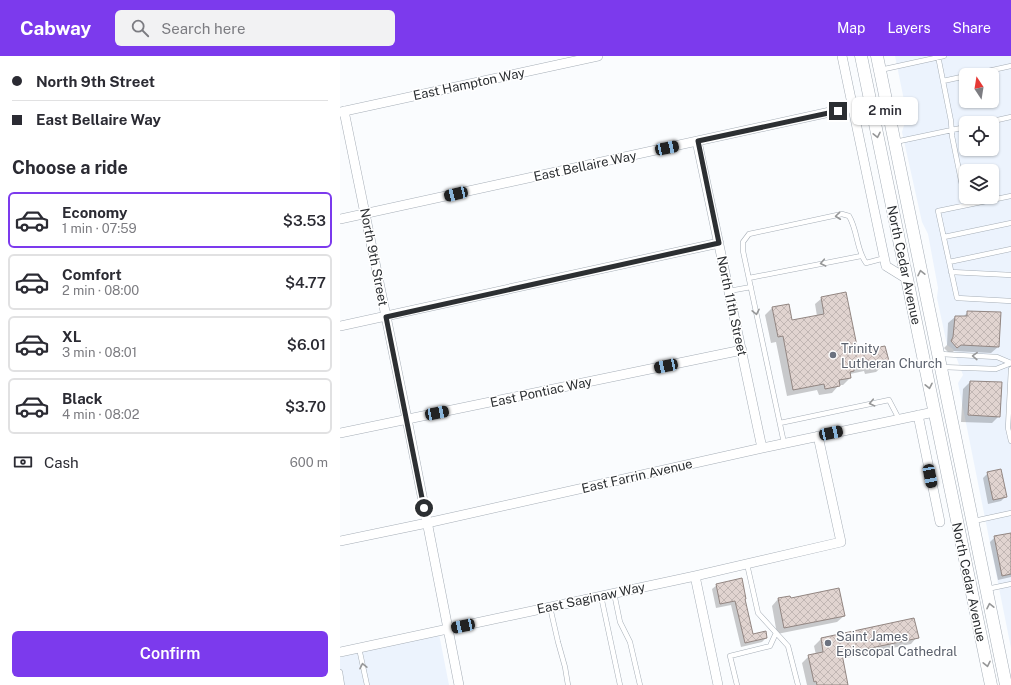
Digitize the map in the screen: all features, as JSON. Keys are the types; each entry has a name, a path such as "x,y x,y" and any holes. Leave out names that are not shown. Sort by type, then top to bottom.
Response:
{"main road":[{"name":"North Cedar Avenue","path":"861,56 991,685"},
{"name":"North Cedar Avenue","path":"877,56 987,589 1004,662 1006,685"},
{"path":"906,279 917,287 930,355 932,360 941,367"},
{"path":"934,412 940,414 943,418 953,469 959,482 966,488"},
{"path":"952,501 962,512 976,579 982,588 987,589"}],"street":[{"name":"East Hampton Way","path":"342,112 598,56"},
{"path":"842,56 886,262 906,279"},
{"name":"East Bellaire Way","path":"340,219 853,107"},
{"name":"North 9th Street","path":"342,112 365,214 460,685"},
{"name":"North 11th Street","path":"698,141 762,448"},
{"path":"340,326 719,243"},
{"name":"East Pontiac Way","path":"340,433 742,350"},
{"name":"East Farrin Avenue","path":"340,541 784,443 934,412"},
{"path":"918,415 940,522"},
{"name":"East Saginaw Way","path":"340,652 695,576 840,542 818,436"},
{"path":"695,576 718,685"}],"lane":[{"path":"880,70 944,56"},
{"path":"938,57 966,205"},
{"path":"999,69 1011,66"},
{"path":"943,81 959,78"},
{"path":"999,120 1011,118"},
{"path":"895,142 959,128"},
{"path":"1011,196 938,211 957,298 1011,301"},
{"path":"784,443 743,251 743,242 749,234 842,214 849,216 853,222 861,256 866,262 886,262"},
{"path":"944,237 1011,223"},
{"path":"949,262 1011,249"},
{"path":"749,278 861,256"},
{"path":"951,272 1011,275"},
{"path":"729,291 751,287"},
{"path":"938,354 997,357 1011,363"},
{"path":"941,367 996,369 1011,363"},
{"path":"1011,369 1011,441"},
{"path":"780,423 889,400 899,419"},
{"path":"973,521 1011,513"},
{"path":"747,564 758,613 788,646 798,685"},
{"path":"987,589 1011,584"},
{"path":"614,593 620,622 630,642 640,685"},
{"path":"601,596 620,685"},
{"path":"550,607 568,685"},
{"path":"737,685 730,656 770,646 776,633"},
{"path":"359,648 367,685"},
{"path":"340,672 342,685"}],"shaded area":[{"path":"895,56 1011,56 1011,648 958,383 963,375 953,349 947,345 937,298 938,288 928,234 922,222 902,132 907,115"},
{"path":"439,634 449,685 340,685 340,657"}],"building":[{"path":"846,292 858,351 885,346 889,361 883,362 884,365 872,368 871,365 854,368 854,371 850,372 851,378 839,380 840,386 825,389 824,384 793,390 783,336 778,337 772,307 789,304 792,320 824,314 821,297"},
{"path":"967,311 1001,312 999,347 961,345 957,348 951,341 953,337 955,316 967,316"},
{"path":"970,381 1002,382 1000,417 968,415"},
{"path":"1001,469 1007,497 993,500 987,472"},
{"path":"1011,533 1011,574 1002,576 994,536"},
{"path":"742,578 753,634 766,631 767,638 745,643 735,601 720,604 716,584"},
{"path":"839,588 845,616 784,628 778,598 790,596 791,598"},
{"path":"914,618 919,638 842,654 848,685 817,685 816,681 814,682 808,655 823,652 821,638"}],"place":[{"name":"Trinity Lutheran Church","path":"833,355"},
{"name":"Saint James Episcopal Cathedral","path":"828,643"}],"route":[{"path":"424,508 386,317 719,243 698,141 838,111"}]}
